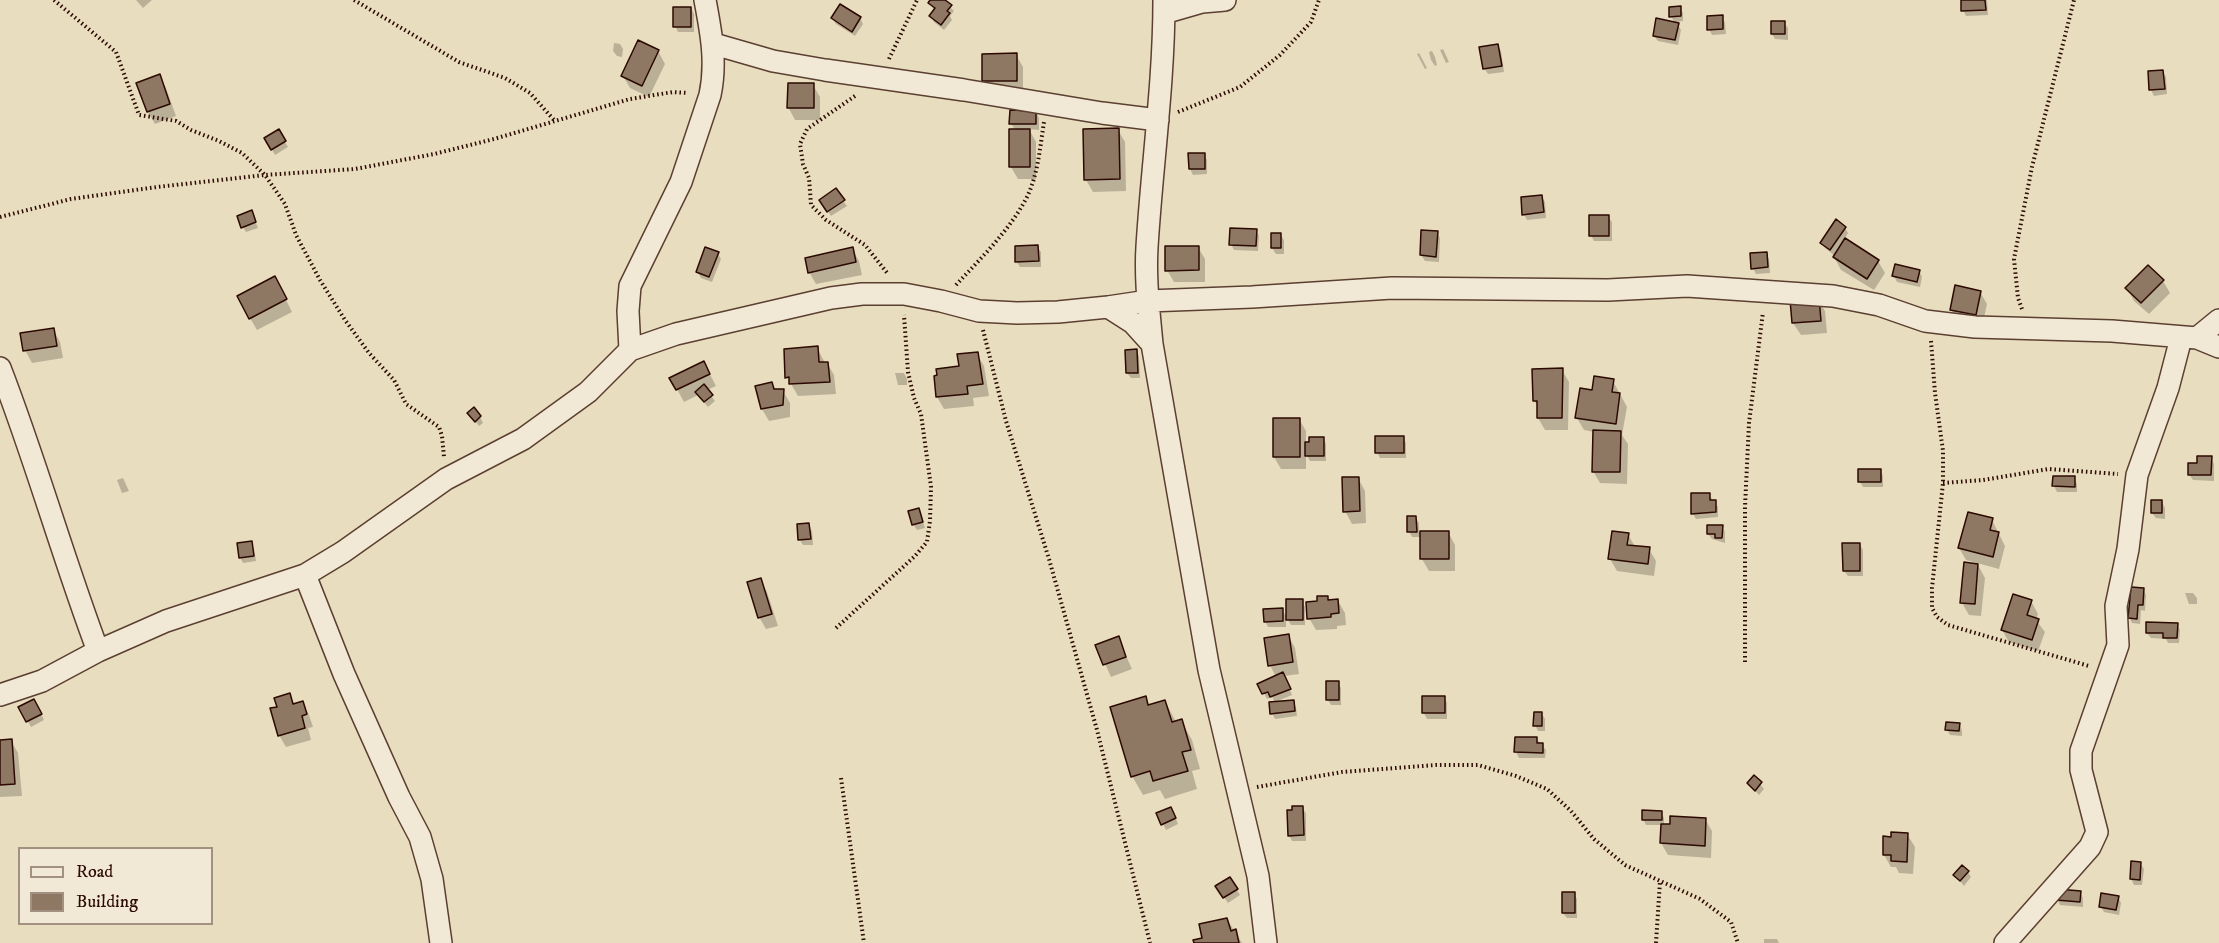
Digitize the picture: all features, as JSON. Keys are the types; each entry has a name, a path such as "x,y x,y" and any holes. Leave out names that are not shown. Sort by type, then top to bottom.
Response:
{"street":[{"path":"630,350 628,311 630,286 681,183 710,95 713,80 714,44 705,0"},
{"path":"1225,0 1164,6 1158,120 1147,248 1148,301 1152,344 1209,670 1258,876 1266,943"},
{"path":"714,44 773,60 1047,105 1158,120"},
{"path":"0,695 42,681 98,651 166,621 305,575 343,552 446,478 523,439 588,392 630,350 676,334 831,298 862,294 904,294 941,301 979,312 1058,312 1148,301 1392,288 1608,290 1687,286 1833,296 1868,303 1925,321 1975,327 2112,331 2189,338 2219,347"},
{"path":"1108,307 1133,323 1152,344"},
{"path":"2005,943 2090,847 2097,832 2081,770 2081,751 2118,645 2116,606 2128,549 2137,475 2168,388 2189,338 2219,321"},
{"path":"0,368 22,425 75,592 98,651"},
{"path":"305,575 344,674 399,797 420,837 432,879 441,943"}],"path":[{"path":"54,0 116,52 139,115 176,121 191,130 219,141 242,153 265,175 285,204 296,235 345,320 369,353 394,380 406,404 439,427 446,478"},
{"path":"354,0 459,62 505,78 530,93 554,120"},
{"path":"836,628 914,557 927,542 931,487 921,414 914,398 908,372 904,334 904,294 865,244 826,220 811,205 809,178 803,164 800,144 807,129 880,78 917,0"},
{"path":"1158,120 1240,87 1280,55 1311,22 1319,0"},
{"path":"2029,329 2018,298 2014,259 2032,167 2074,0"},
{"path":"0,216 71,199 265,175 355,170 494,139 630,99 673,92 710,95"},
{"path":"941,301 999,239 1027,198 1037,167 1047,105"},
{"path":"1746,662 1746,507 1749,423 1765,290"},
{"path":"979,312 1006,422 1049,559 1097,730 1150,943"},
{"path":"1925,321 1931,339 1943,452 1943,483 1932,608 1937,617 1948,625 2110,671"},
{"path":"1943,483 1983,480 2049,469 2137,475"},
{"path":"1238,790 1342,772 1436,765 1478,765 1516,776 1547,789 1571,811 1594,839 1625,865 1700,899 1731,922 1738,943"},
{"path":"841,778 864,943"},
{"path":"1656,943 1659,881"}],"building":[{"path":"930,0 945,0 952,5 947,11 950,13 941,25 929,16 935,8 928,3"},
{"path":"1961,0 1985,0 1986,10 1961,11"},
{"path":"840,4 861,17 852,32 831,18"},
{"path":"1681,6 1681,16 1669,17 1669,7"},
{"path":"673,7 691,7 691,27 673,27"},
{"path":"1723,15 1723,29 1707,30 1707,16"},
{"path":"1656,18 1679,23 1675,40 1653,36"},
{"path":"1771,21 1785,21 1785,34 1771,34"},
{"path":"638,40 659,50 642,86 621,76"},
{"path":"1498,44 1502,66 1483,69 1479,47"},
{"path":"1017,53 1017,81 982,81 982,54"},
{"path":"2163,70 2165,89 2149,90 2148,71"},
{"path":"160,74 170,104 147,112 136,83"},
{"path":"788,83 814,83 814,108 787,108"},
{"path":"1010,110 1036,111 1036,124 1009,124"},
{"path":"1119,128 1120,179 1084,180 1083,129"},
{"path":"279,129 286,141 271,150 264,138"},
{"path":"1009,129 1030,129 1030,167 1009,167"},
{"path":"1188,153 1205,153 1205,169 1189,169"},
{"path":"836,188 845,200 827,212 819,200"},
{"path":"1542,195 1544,212 1522,215 1521,197"},
{"path":"252,210 256,222 241,228 237,216"},
{"path":"1589,215 1609,215 1609,236 1589,236"},
{"path":"1836,219 1846,227 1830,250 1820,243"},
{"path":"1230,228 1257,229 1256,246 1229,245"},
{"path":"1421,230 1438,231 1436,257 1420,255"},
{"path":"1271,233 1281,233 1281,248 1271,248"},
{"path":"1845,238 1879,260 1867,279 1833,257"},
{"path":"1038,245 1039,261 1015,262 1015,246"},
{"path":"1165,246 1199,246 1199,270 1165,271"},
{"path":"705,247 719,252 709,277 696,272"},
{"path":"853,247 856,262 808,273 805,258"},
{"path":"1767,252 1768,267 1751,269 1750,253"},
{"path":"1895,264 1920,270 1917,282 1892,276"},
{"path":"2148,265 2164,280 2141,303 2125,288"},
{"path":"275,276 287,299 249,319 237,296"},
{"path":"1955,285 1981,291 1976,315 1950,310"},
{"path":"1819,297 1821,321 1792,323 1790,300"},
{"path":"54,328 57,346 23,351 20,333"},
{"path":"818,346 819,362 828,362 830,382 789,384 789,377 785,378 784,349"},
{"path":"1137,349 1138,373 1126,373 1125,350"},
{"path":"978,352 983,384 967,386 968,394 936,397 934,376 937,375 936,369 959,366 957,354"},
{"path":"704,361 710,374 676,390 669,378"},
{"path":"1563,368 1562,418 1537,418 1537,401 1533,401 1532,369"},
{"path":"1594,376 1614,379 1612,392 1620,393 1616,424 1575,418 1580,388 1592,390"},
{"path":"772,382 774,389 784,389 783,405 761,409 755,386"},
{"path":"704,384 713,395 704,402 695,392"},
{"path":"474,407 481,416 475,422 467,413"},
{"path":"1273,418 1300,418 1300,457 1273,457"},
{"path":"1593,430 1621,431 1620,472 1592,472"},
{"path":"1375,436 1404,436 1404,453 1375,453"},
{"path":"1309,437 1324,437 1324,456 1305,456 1305,442 1309,442"},
{"path":"2197,456 2212,456 2211,475 2188,475 2188,463 2197,463"},
{"path":"1858,469 1881,469 1881,482 1858,482"},
{"path":"2053,476 2075,476 2075,487 2052,486"},
{"path":"1342,477 1359,477 1360,511 1343,512"},
{"path":"1691,493 1710,493 1710,500 1716,500 1716,512 1691,514"},
{"path":"2151,500 2162,500 2162,513 2151,513"},
{"path":"919,508 923,522 912,525 908,511"},
{"path":"1968,512 1993,518 1990,530 1999,532 1993,557 1958,548"},
{"path":"1407,516 1416,516 1417,532 1407,532"},
{"path":"809,523 811,539 798,540 797,524"},
{"path":"1707,525 1723,525 1722,538 1715,538 1715,534 1707,534"},
{"path":"1420,531 1449,531 1449,559 1420,559"},
{"path":"1612,531 1629,533 1627,545 1650,547 1648,564 1608,559"},
{"path":"252,541 254,556 239,558 237,543"},
{"path":"1842,543 1860,543 1860,571 1843,571"},
{"path":"1964,562 1978,564 1975,604 1960,603"},
{"path":"761,578 772,614 758,618 747,582"},
{"path":"2131,587 2144,588 2143,605 2138,605 2137,619 2128,618"},
{"path":"2013,594 2032,600 2027,615 2039,619 2032,640 2001,630"},
{"path":"1317,596 1328,596 1328,600 1338,599 1339,613 1331,614 1331,617 1307,619 1306,602 1317,601"},
{"path":"1286,599 1303,599 1303,620 1286,620"},
{"path":"1283,608 1283,621 1264,622 1263,609"},
{"path":"2146,622 2178,623 2177,638 2163,638 2163,633 2146,633"},
{"path":"1289,634 1293,662 1268,666 1264,638"},
{"path":"1119,636 1126,657 1103,665 1095,645"},
{"path":"1283,672 1291,689 1270,697 1268,692 1262,694 1257,684"},
{"path":"1326,681 1339,681 1339,700 1326,700"},
{"path":"290,693 293,704 303,701 307,714 302,716 305,728 278,736 270,708 277,707 274,698"},
{"path":"1146,696 1148,705 1165,700 1172,722 1182,719 1191,750 1182,752 1188,771 1153,781 1150,771 1131,777 1110,707"},
{"path":"1422,696 1445,696 1445,713 1422,713"},
{"path":"34,699 42,714 26,722 18,707"},
{"path":"1294,700 1295,711 1270,714 1269,702"},
{"path":"1534,712 1542,712 1542,726 1533,726"},
{"path":"1946,722 1960,723 1959,731 1945,730"},
{"path":"1515,737 1537,737 1537,743 1543,743 1543,753 1514,752"},
{"path":"12,739 15,784 0,785 0,740"},
{"path":"1754,775 1762,782 1755,791 1747,783"},
{"path":"1292,806 1303,806 1304,835 1288,836 1287,810 1292,810"},
{"path":"1171,807 1176,818 1161,825 1156,813"},
{"path":"1642,810 1662,811 1662,820 1642,820"},
{"path":"1670,816 1706,818 1705,846 1660,843 1661,824 1670,824"},
{"path":"1891,832 1908,833 1907,862 1891,861 1891,855 1883,855 1883,836 1891,837"},
{"path":"2131,861 2141,862 2140,880 2130,879"},
{"path":"1962,865 1969,871 1960,881 1953,875"},
{"path":"1230,877 1238,889 1223,898 1215,886"},
{"path":"2057,889 2081,891 2080,902 2056,900"},
{"path":"1562,892 1575,892 1575,913 1562,913"},
{"path":"2101,893 2119,896 2116,910 2099,907"},
{"path":"1227,918 1231,931 1236,929 1239,943 1194,943 1193,940 1202,938 1199,924"}]}
